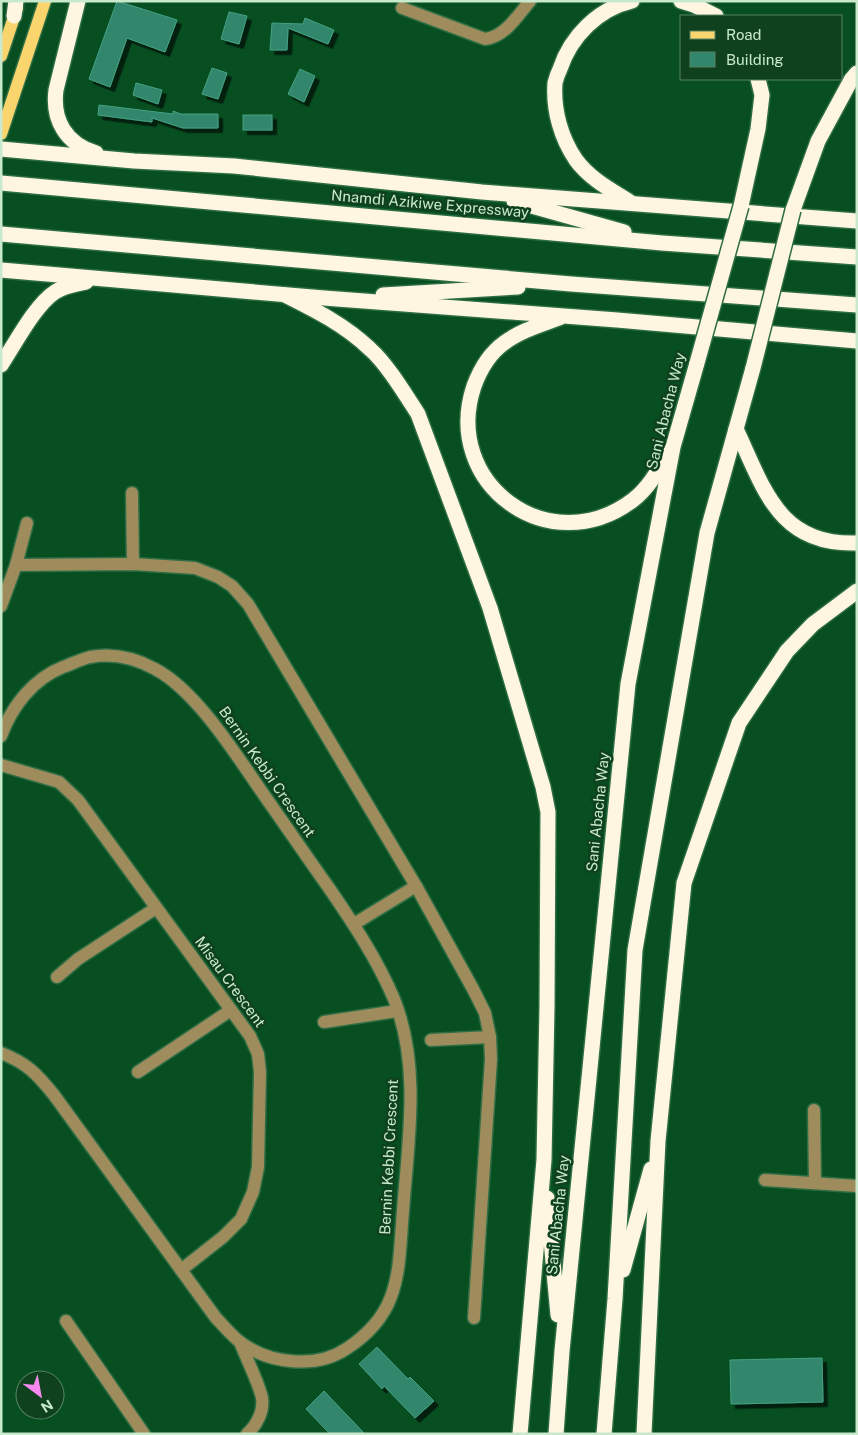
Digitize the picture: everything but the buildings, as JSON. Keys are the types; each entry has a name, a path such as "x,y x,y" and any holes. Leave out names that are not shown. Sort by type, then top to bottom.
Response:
{"highway":[{"path":"78,1 56,90 56,115 62,128 74,142 85,150 134,161"},
{"path":"632,1 621,4 602,14 579,34 564,57 555,83 558,121 566,144 577,161 595,180 634,204"},
{"path":"681,1 714,15"},
{"path":"604,1434 615,1299 635,950 707,533 753,368 794,210 818,142 857,73"},
{"name":"Sani Abacha Way","path":"556,1434 562,1351 628,684 673,447 741,206 758,129 762,95 758,80"},
{"name":"Nnamdi Azikiwe Expressway","path":"1,149 134,161 234,166 482,192 857,221"},
{"name":"Nnamdi Azikiwe Expressway","path":"1,183 662,243 857,257"},
{"path":"482,192 662,243"},
{"path":"1,234 571,284 857,305"},
{"path":"1,270 857,341"},
{"path":"1,365 43,302 55,292 83,282 122,280"},
{"path":"324,298 571,284"},
{"path":"285,295 331,318 371,349 399,385 418,414 490,608 543,787 548,812 544,1160 520,1434"},
{"path":"563,316 522,331 503,344 489,358 478,375 468,403 467,425 473,456 481,472 501,497 538,519 560,523 582,523 604,518 633,500 647,487 673,447"},
{"path":"736,429 776,510 791,525 816,537 841,543 857,542"},
{"path":"644,1434 658,1141 684,883 738,723 787,651 813,624 857,591"},
{"path":"615,1299 658,1141"},
{"path":"544,1160 562,1351"}],"main road":[{"path":"1,134 45,1"},
{"path":"1,56 17,6"}],"street":[{"path":"402,8 485,39 498,36 504,31 530,1"},
{"path":"132,493 133,564"},
{"path":"1,606 16,565 27,523"},
{"path":"16,565 133,564 194,568 218,577 232,586 248,604 416,886 485,1013 490,1038 491,1059 474,1318"},
{"name":"Bernin Kebbi Crescent","path":"1,736 7,719 25,694 52,672 89,657 124,657 155,669 180,686 203,711 354,924 395,1001 406,1044 410,1076 409,1122 399,1256 396,1284 388,1309 366,1334 344,1351 316,1360 286,1362 260,1353 240,1342 216,1318 38,1075 19,1060 1,1052"},
{"name":"Misau Crescent","path":"1,765 59,782 78,800 250,1036 258,1054 260,1072 258,1167 254,1192 241,1219 223,1237 181,1270"},
{"path":"354,924 416,886"},
{"path":"57,977 78,959 156,908"},
{"path":"138,1072 231,1010"},
{"path":"324,1022 398,1011"},
{"path":"431,1040 490,1038"},
{"path":"814,1110 815,1183"},
{"path":"765,1180 857,1186"},
{"path":"66,1321 144,1434"},
{"path":"240,1342 262,1399 261,1415 247,1434"}]}
